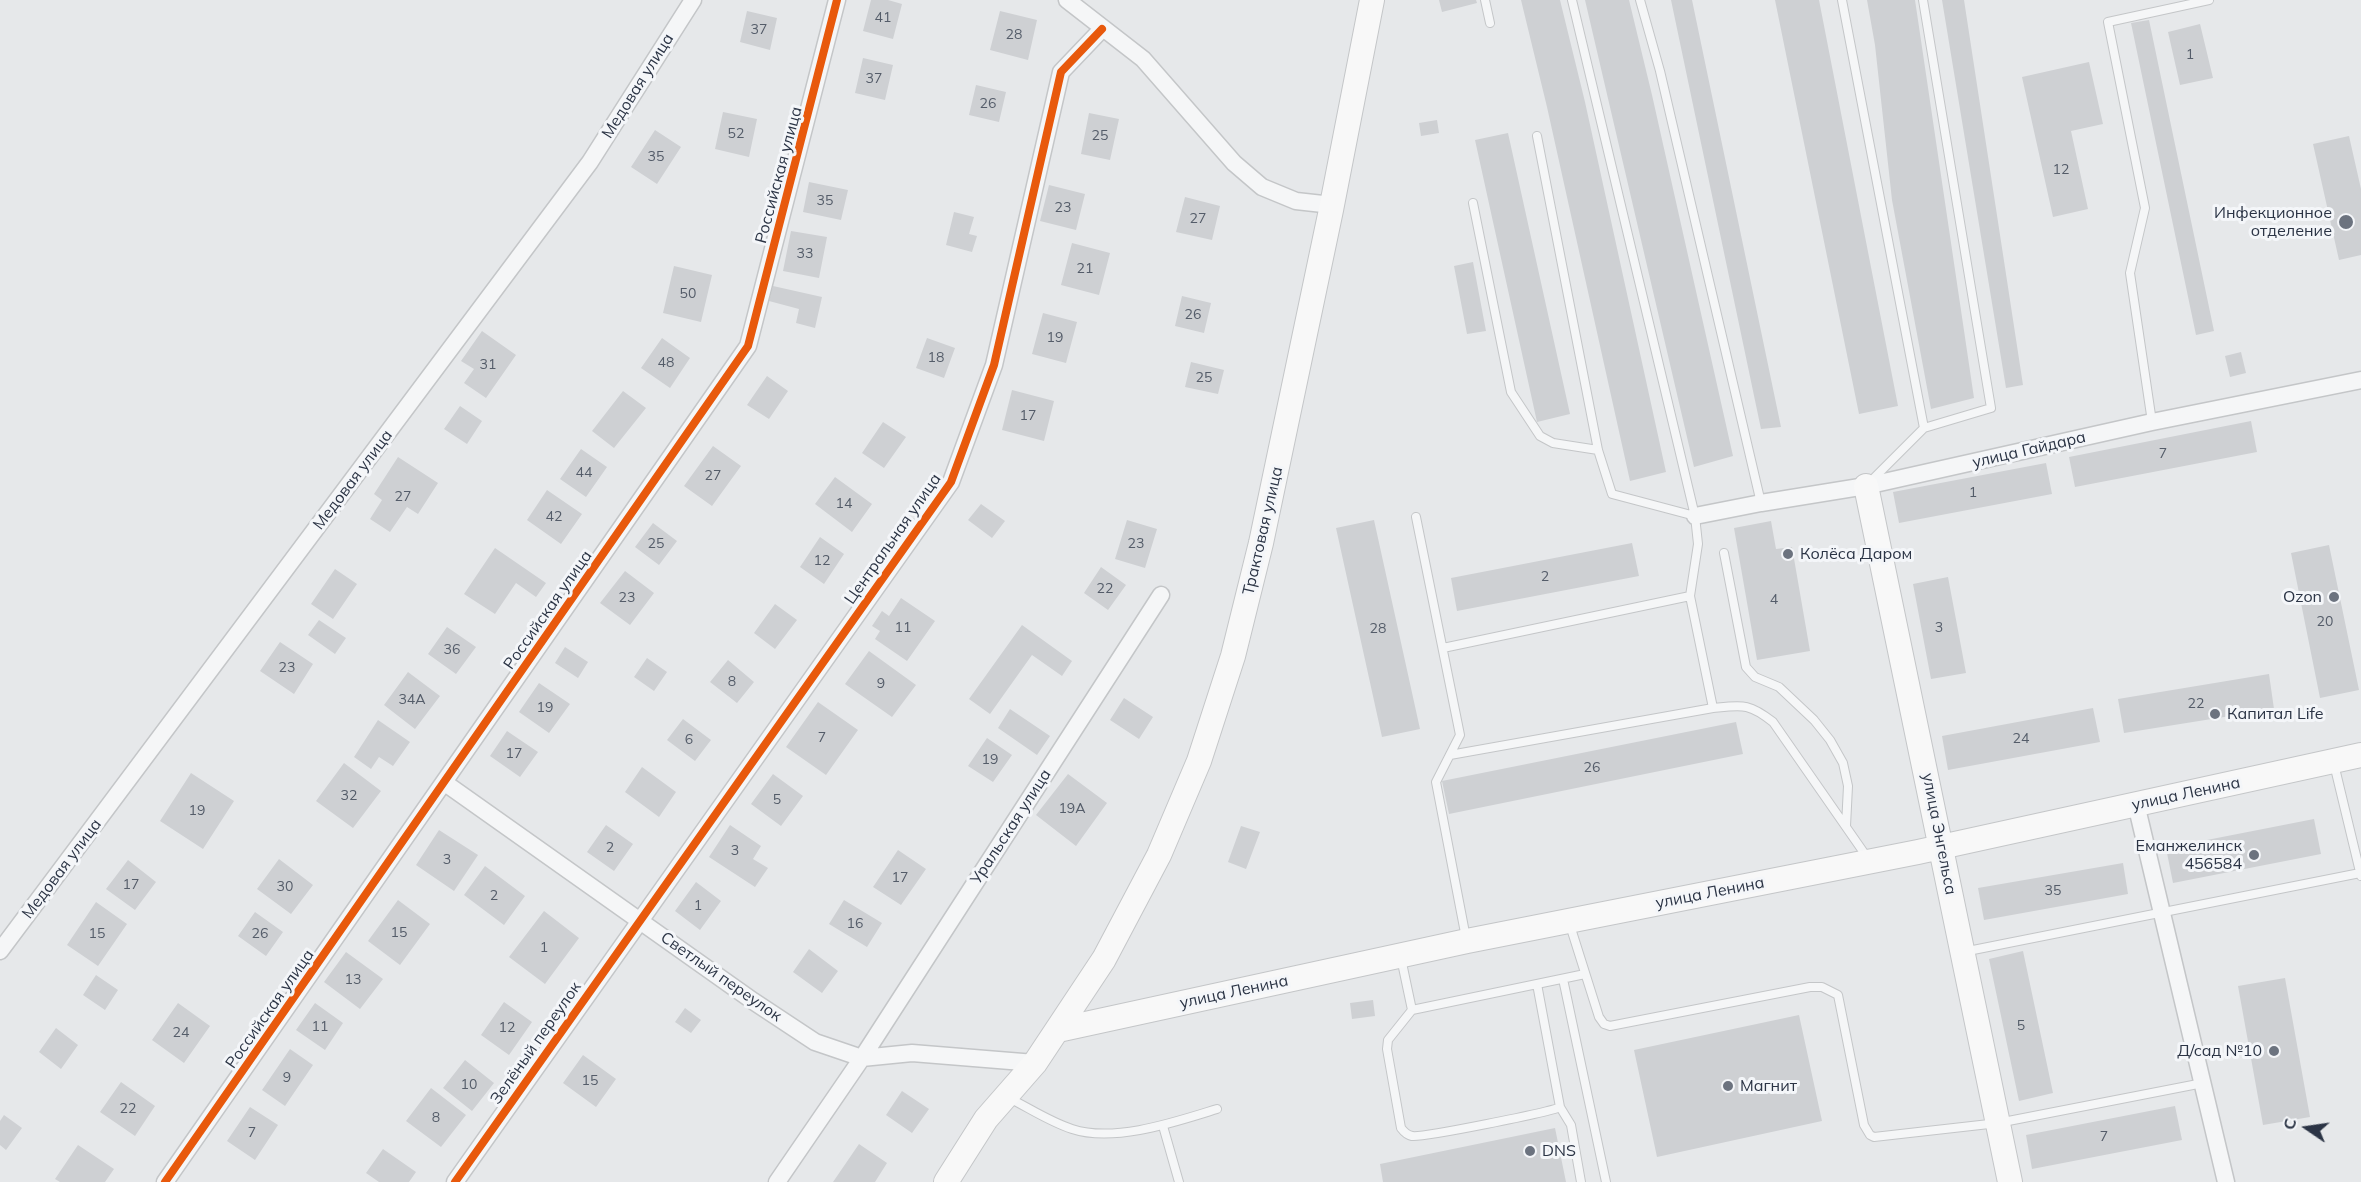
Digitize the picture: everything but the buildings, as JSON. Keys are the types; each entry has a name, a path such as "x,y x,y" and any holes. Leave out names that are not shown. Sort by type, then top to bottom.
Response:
{"street":[{"name":"Медовая улица","path":"0,951 590,162 693,0"},
{"name":"Российская улица","path":"165,1182 748,346 837,0"},
{"path":"1067,0 1079,7 1102,29 1143,59 1234,163 1262,187 1296,201 1332,205"},
{"name":"Трактовая улица","path":"946,1182 986,1119 1035,1063 1104,959 1160,855 1199,761 1233,656 1261,543 1332,205 1372,0"},
{"name":"Центральная улица","path":"639,920 951,482 994,365 1061,72 1102,29"},
{"name":"улица Гайдара","path":"1695,516 1866,486 2152,422 2361,380"},
{"name":"улица Энгельса","path":"1866,486 2010,1182"},
{"name":"Уральская улица","path":"777,1182 862,1058 1161,595"},
{"name":"улица Ленина","path":"1058,1030 1467,941 1942,846 2361,755"},
{"name":"Светлый переулок","path":"445,783 753,1001 815,1042 862,1058 912,1053 1035,1063"},
{"path":"2136,804 2226,1182"},
{"name":"Зелёный переулок","path":"455,1182 639,920"}],"lane":[{"path":"1485,0 1490,23"},
{"path":"1572,0 1695,516 1698,544 1690,596 1713,708"},
{"path":"1640,0 1660,71 1761,503"},
{"path":"1842,0 1924,428"},
{"path":"1866,486 1924,428 1991,408 1923,0"},
{"path":"2152,422 2130,273 2145,208 2108,22 2209,0"},
{"path":"1537,136 1598,450 1612,494 1695,516"},
{"path":"1473,203 1511,392 1540,436 1553,442 1598,450"},
{"path":"1416,517 1460,735 1436,782 1467,941"},
{"path":"1724,553 1746,667 1755,677 1779,687 1814,720 1830,740 1843,763 1848,786 1846,826"},
{"path":"1443,648 1690,596"},
{"path":"1450,755 1713,708 1741,705 1756,708 1773,722 1869,860"},
{"path":"1963,952 2361,875 2333,761"},
{"path":"1568,921 1599,1017 1604,1024 1610,1026 1810,987 1830,990 1838,995 1864,1125 1874,1137 1998,1123 2203,1083"},
{"path":"1400,956 1412,1010"},
{"path":"1560,1107 1414,1137 1405,1134 1401,1128 1387,1049 1388,1040 1412,1010 1585,974"},
{"path":"1563,979 1606,1182"},
{"path":"1537,984 1560,1107 1570,1125 1581,1182"},
{"path":"1005,1095 1071,1128 1097,1134 1163,1126 1217,1109"},
{"path":"1163,1126 1179,1182"}],"cycle path":[{"path":"165,1182 748,346 837,0"},
{"path":"455,1182 951,482 994,365 1061,72 1102,29"}],"place":[{"name":"Инфекционное отделение","path":"2346,222"},
{"name":"Колёса Даром","path":"1788,554"},
{"name":"Ozon","path":"2334,597"},
{"name":"Капитал Life","path":"2215,714"},
{"name":"Еманжелинск 456584","path":"2254,855"},
{"name":"Д/сад №10","path":"2274,1051"},
{"name":"Магнит","path":"1728,1086"},
{"name":"DNS","path":"1530,1151"}]}
